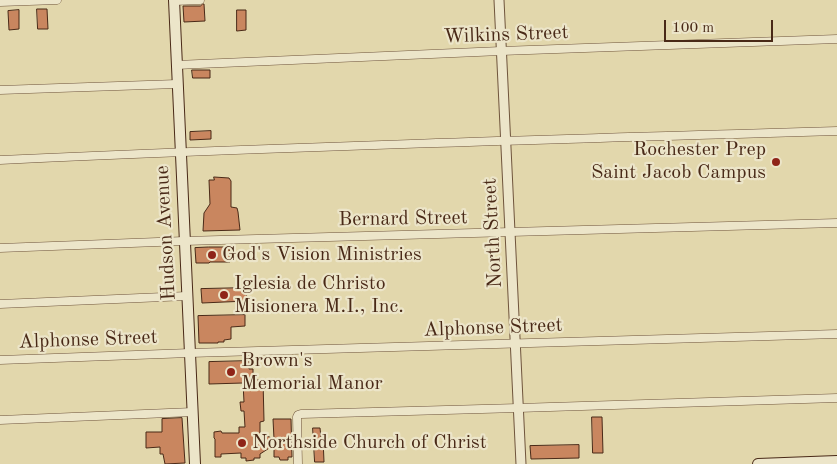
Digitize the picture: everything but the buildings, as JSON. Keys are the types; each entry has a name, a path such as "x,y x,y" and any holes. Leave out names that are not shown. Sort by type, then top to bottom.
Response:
{"main road":[{"name":"Hudson Avenue","path":"174,0 195,464"},
{"path":"758,464 837,461"}],"street":[{"path":"0,2 58,0"},
{"path":"174,0 200,0"},
{"name":"North Street","path":"499,0 521,464"},
{"name":"Wilkins Street","path":"176,65 837,39"},
{"path":"0,90 177,84"},
{"path":"0,160 505,140 837,131"},
{"name":"Bernard Street","path":"0,248 184,241 837,223"},
{"path":"0,304 186,296"},
{"name":"Alphonse Street","path":"0,360 837,334"},
{"path":"298,464 298,414 837,398"},
{"path":"0,420 193,412"}],"place":[{"name":"Rochester Prep Saint Jacob Campus","path":"776,162"},
{"name":"God's Vision Ministries","path":"212,255"},
{"name":"Iglesia de Christo Misionera M.I., Inc.","path":"224,295"},
{"name":"Brown's Memorial Manor","path":"231,372"},
{"name":"Northside Church of Christ","path":"242,443"}]}
